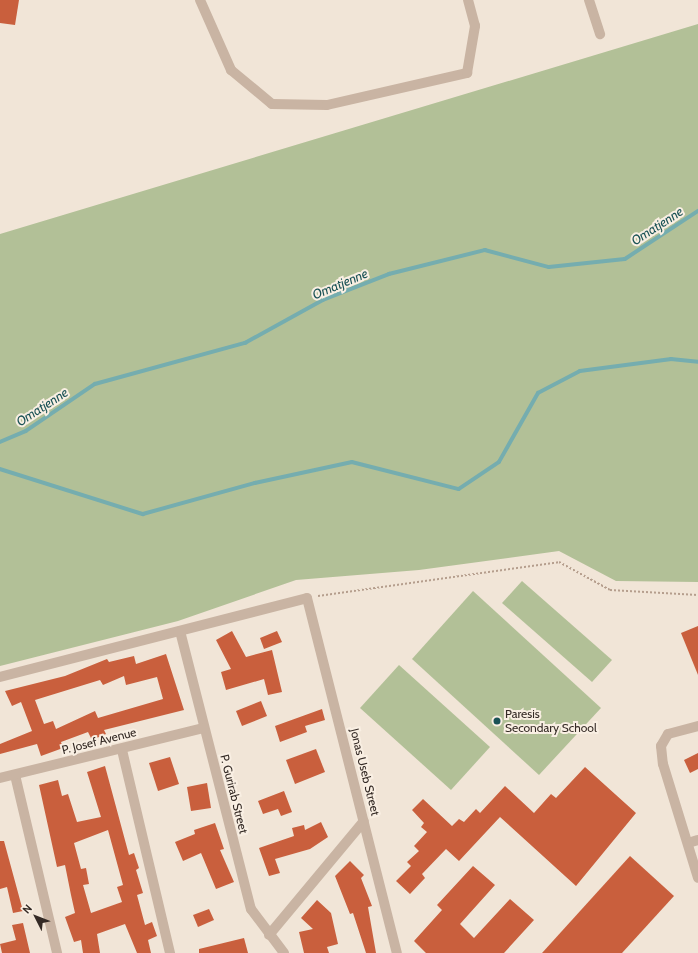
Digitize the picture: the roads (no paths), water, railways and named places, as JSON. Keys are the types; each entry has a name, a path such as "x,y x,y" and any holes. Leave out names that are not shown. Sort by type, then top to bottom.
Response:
{"street":[{"path":"200,0 225,57 237,75 272,104 327,105 467,72 475,26 468,0"},
{"path":"589,0 600,34"},
{"name":"Jonas Useb Street","path":"180,631 307,598 397,953"},
{"path":"0,677 180,631"},
{"name":"P. Gurirab Street","path":"180,631 251,909 269,935 284,953"},
{"path":"698,726 668,734 661,746 663,764 693,841 698,878"},
{"name":"P. Josef Avenue","path":"0,778 122,750 204,728"},
{"path":"122,750 170,953"},
{"path":"15,775 57,953"},
{"path":"269,935 364,821"}],"waterway":[{"name":"Omatjenne","path":"0,442 26,431 95,384 245,343 323,300 389,274 485,250 549,267 625,259 698,211"},
{"path":"0,469 143,514 255,483 352,462 459,489 499,462 538,393 580,371 671,359 698,362"}],"place":[{"name":"Paresis Secondary School","path":"497,721"}]}
